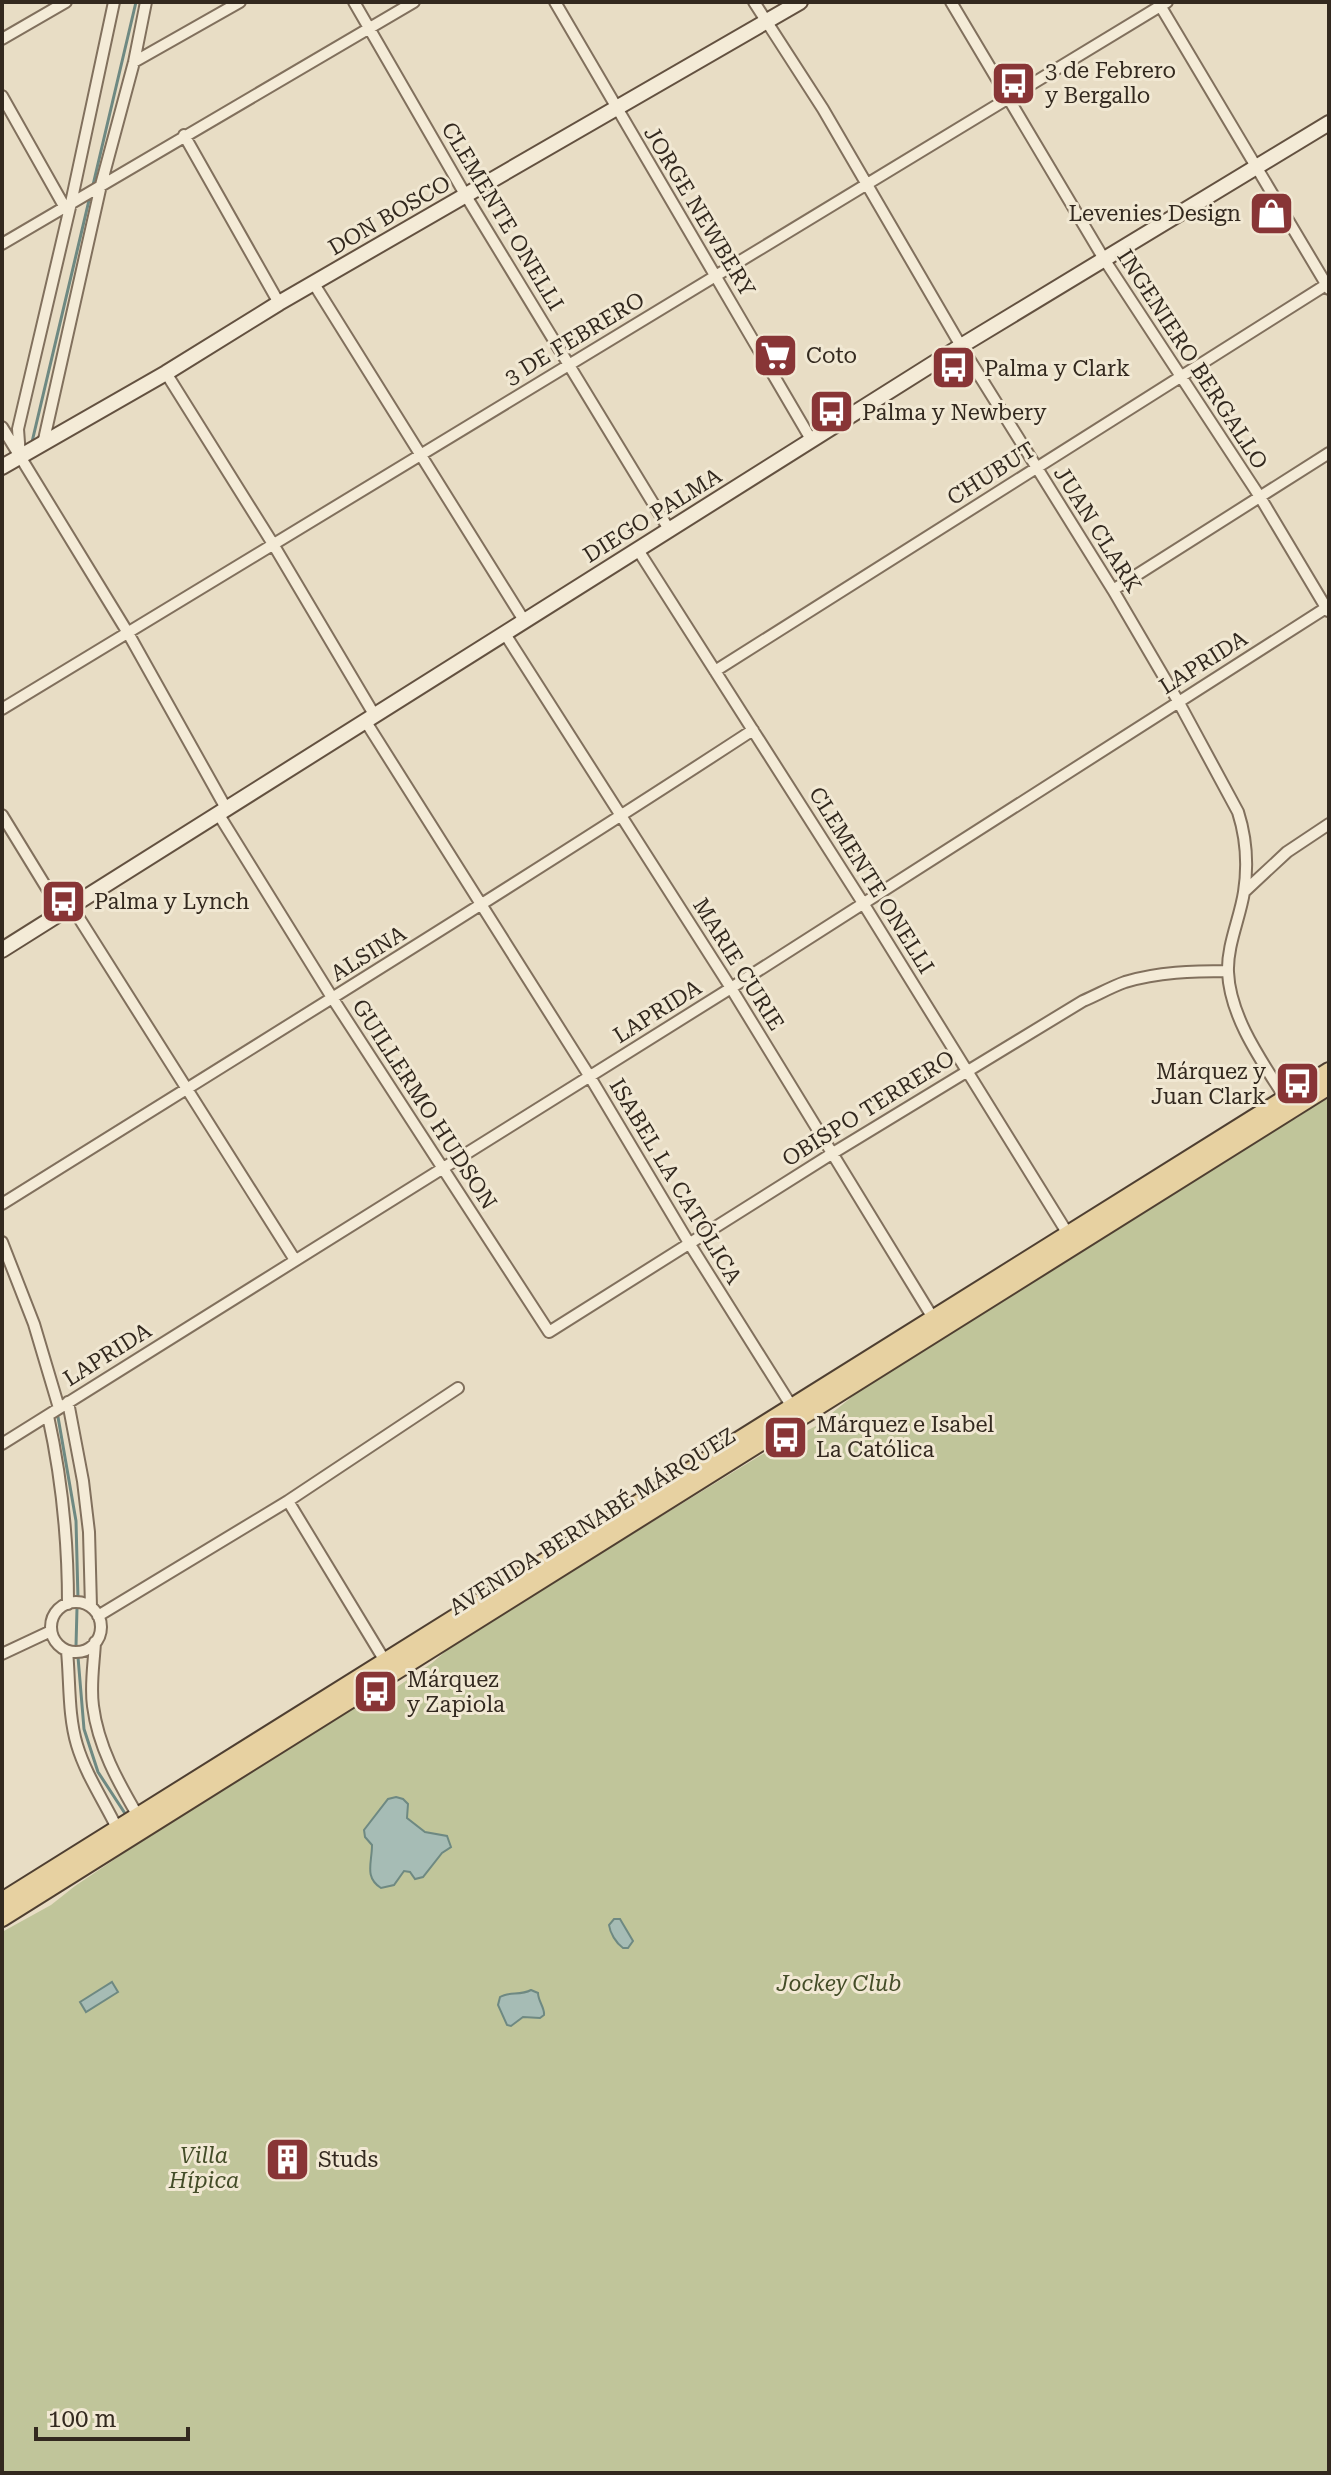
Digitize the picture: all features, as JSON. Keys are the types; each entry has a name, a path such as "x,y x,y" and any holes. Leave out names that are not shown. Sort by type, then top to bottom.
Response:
{"main road":[{"name":"DON BOSCO","path":"2,467 800,2"},
{"name":"DIEGO PALMA","path":"2,950 961,346 1329,123"},
{"name":"AVENIDA BERNABÉ MÁRQUEZ","path":"2,1918 389,1667 1289,1104 1329,1071"},
{"name":"AVENIDA BERNABÉ MÁRQUEZ","path":"795,1412 933,1318 1068,1234 1289,1104 1329,1086"},
{"name":"AVENIDA BERNABÉ MÁRQUEZ","path":"2,1901 389,1667"}],"street":[{"path":"2,39 46,7 66,2"},
{"path":"20,456 18,429 114,2"},
{"path":"43,444 97,188 134,62 146,2"},
{"path":"134,62 240,2"},
{"name":"CLEMENTE ONELLI","path":"354,2 466,196 670,531"},
{"path":"2,244 414,2"},
{"name":"JORGE NEWBERY","path":"555,2 812,441"},
{"name":"JUAN CLARK","path":"754,2 823,109 961,346 1113,590 1238,812 1244,830 1244,892 1228,971 1232,995 1240,1020 1289,1104"},
{"name":"INGENIERO BERGALLO","path":"951,2 1104,259 1260,497 1328,608"},
{"path":"1162,3 1328,285"},
{"name":"3 DE FEBRERO","path":"2,709 1162,3"},
{"path":"2,96 71,203"},
{"path":"184,135 279,303"},
{"path":"314,284 525,622"},
{"name":"CHUBUT","path":"715,671 1328,285"},
{"name":"ISABEL LA CATÓLICA","path":"166,373 273,544 370,719 481,905 795,1412"},
{"name":"GUILLERMO HUDSON","path":"2,427 128,633 223,812 333,999 549,1332"},
{"path":"1113,590 1329,453"},
{"name":"CLEMENTE ONELLI","path":"638,550 968,1070 1068,1234"},
{"name":"LAPRIDA","path":"2,1444 590,1077 1328,608"},
{"name":"MARIE CURIE","path":"505,634 731,988 933,1318"},
{"name":"ALSINA","path":"2,1204 333,999 753,730"},
{"path":"2,815 187,1088 295,1260"},
{"path":"1244,892 1287,852 1329,824"},
{"name":"OBISPO TERRERO","path":"549,1332 833,1153 1083,1001 1123,983 1152,975 1228,971"},
{"path":"2,1242 64,1405 87,1519 94,1612 101,1630 95,1642 92,1703 98,1734 108,1760 138,1816"},
{"path":"94,1612 288,1501 458,1388"},
{"path":"48,1416 68,1545 68,1604"},
{"path":"288,1501 389,1667"},
{"path":"94,1612 83,1604 68,1604 56,1611 51,1631 56,1643 67,1651 83,1651 95,1642"},
{"path":"2,1654 51,1631"},
{"path":"67,1651 77,1745 91,1781 118,1830"}],"green space":[{"name":"Jockey Club","path":"1329,1081 1329,2473 2,2473 2,1932 51,1905 210,1795 352,1706 391,1691 455,1643 761,1455 816,1426 869,1383 1262,1134 1297,1118 1320,1102 1317,1099"}],"water":[{"path":"396,1797 408,1804 407,1818 425,1832 447,1836 451,1847 442,1853 423,1877 415,1879 410,1872 404,1871 394,1885 381,1888 372,1879 372,1845 365,1837 364,1830 388,1799"},
{"path":"614,1919 620,1919 633,1941 628,1948 620,1946 612,1934 609,1925"},
{"path":"112,1982 118,1992 86,2012 80,2002"},
{"path":"531,1990 538,1993 544,2015 540,2018 523,2017 511,2026 507,2025 498,2005 500,1997"}],"waterway":[{"path":"93,185 136,2"},
{"path":"32,442 90,196"},
{"path":"58,1417 76,1521 78,1599"},
{"path":"76,1646 77,1608"},
{"path":"78,1657 84,1729 98,1772 126,1815"}],"place":[{"name":"3 de Febrero y Bergallo","path":"1014,83"},
{"name":"Levenies Design","path":"1272,213"},
{"name":"Coto","path":"775,355"},
{"name":"Palma y Clark","path":"953,368"},
{"name":"Palma y Newbery","path":"831,412"},
{"name":"Palma y Lynch","path":"63,901"},
{"name":"Márquez y Juan Clark","path":"1297,1084"},
{"name":"Márquez e Isabel La Católica","path":"785,1437"},
{"name":"Márquez y Zapiola","path":"376,1692"},
{"name":"Studs","path":"287,2159"}],"park label":[{"name":"Villa Hípica","path":"204,2168"}]}
